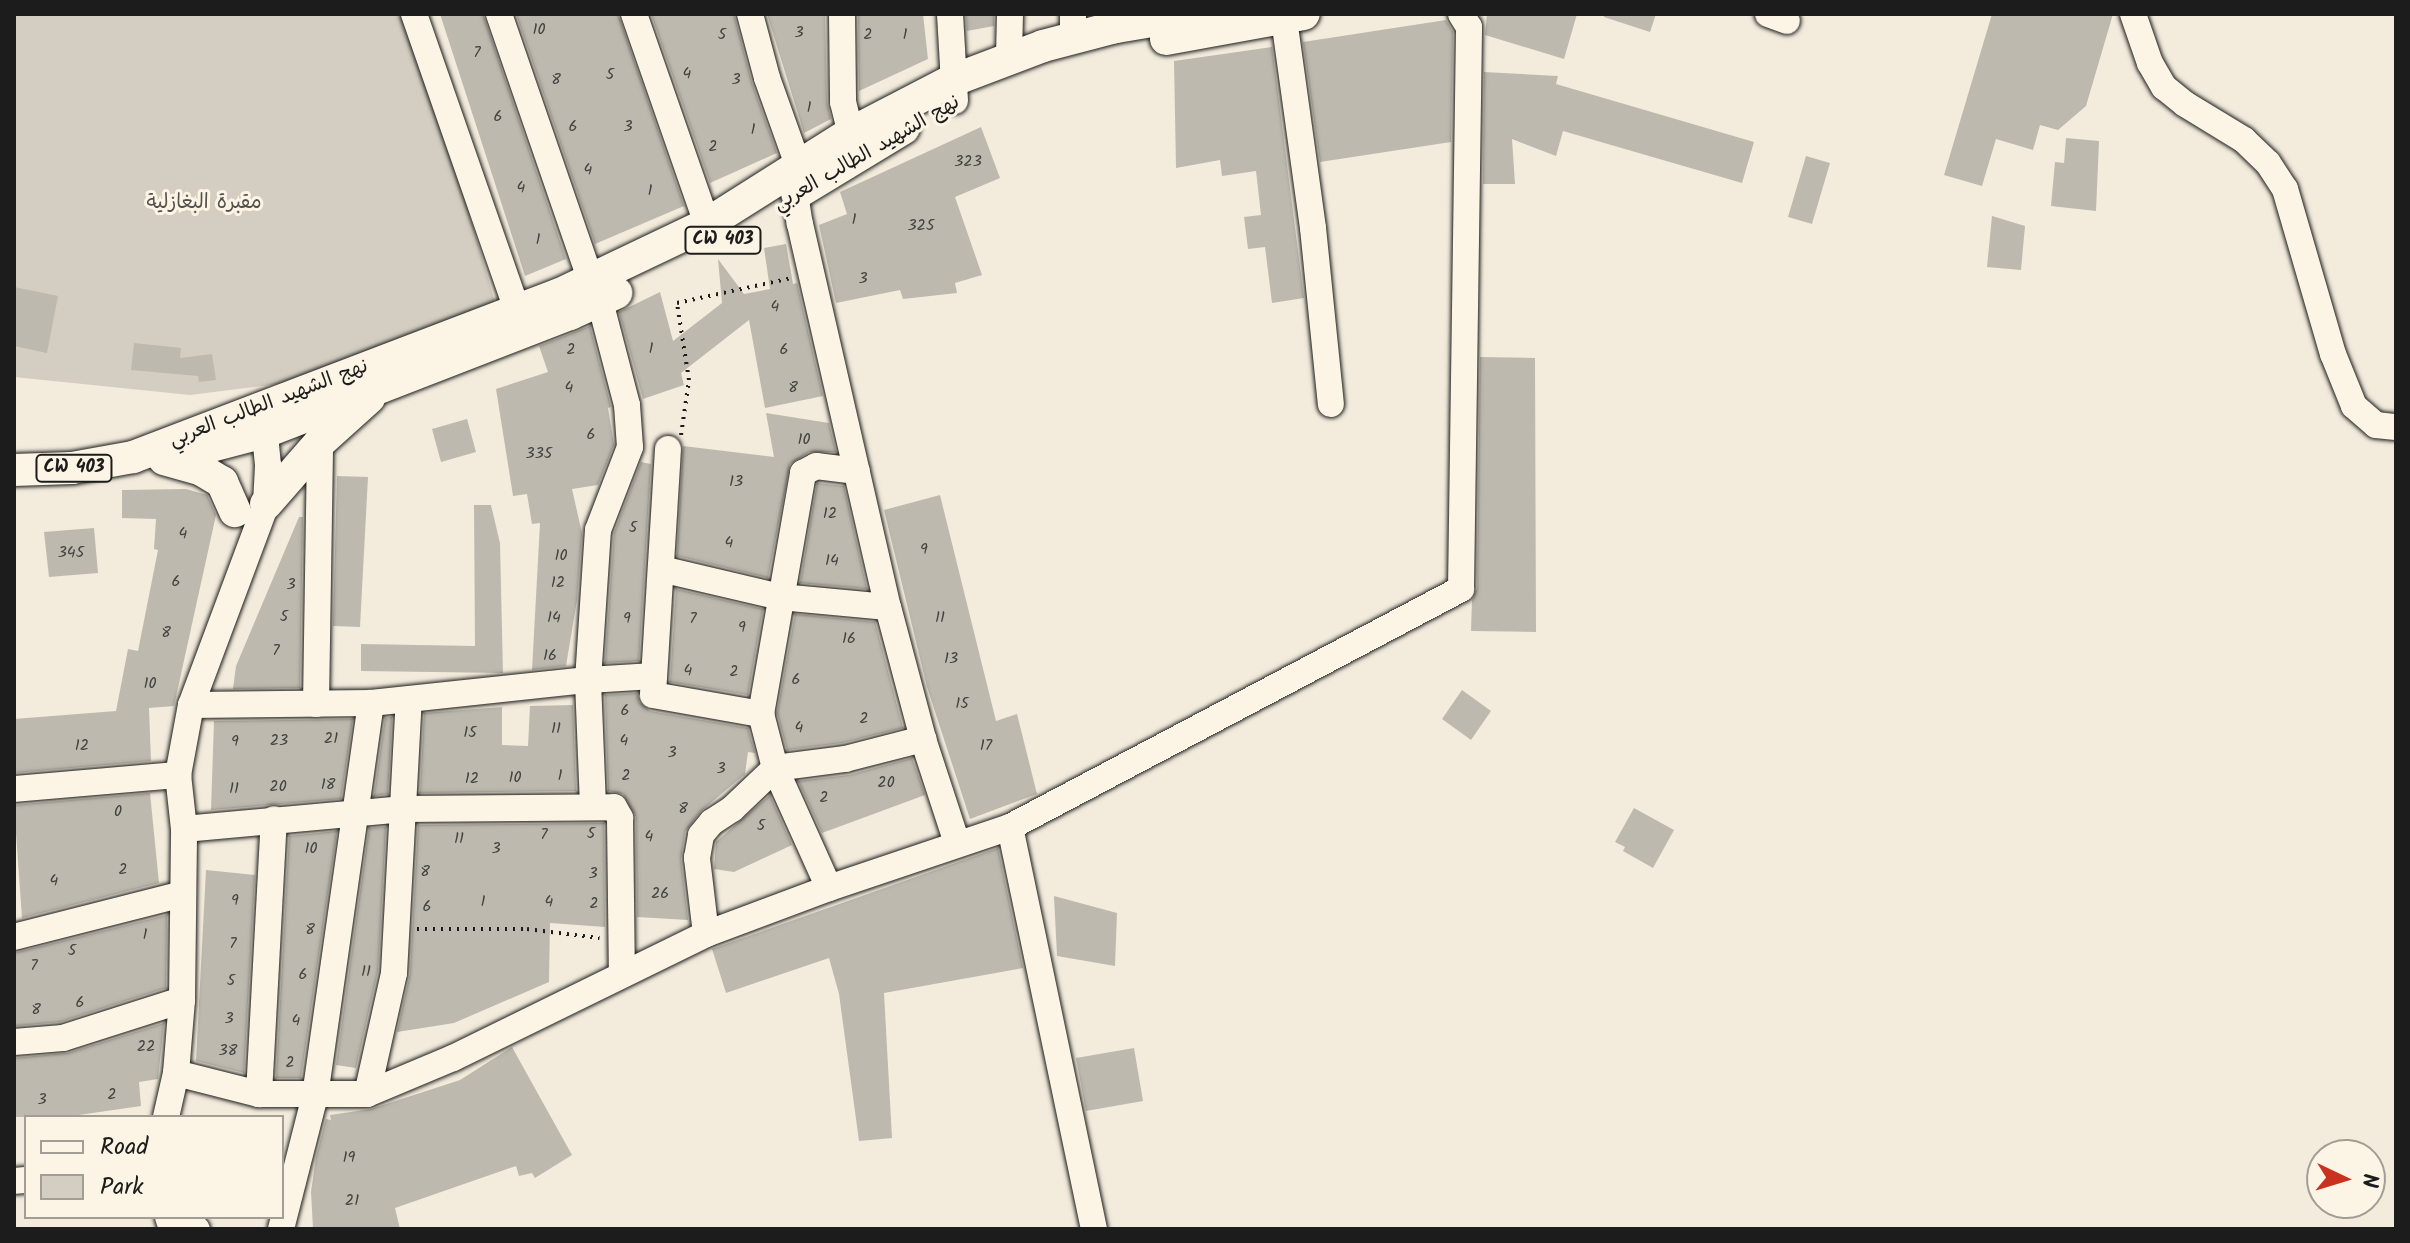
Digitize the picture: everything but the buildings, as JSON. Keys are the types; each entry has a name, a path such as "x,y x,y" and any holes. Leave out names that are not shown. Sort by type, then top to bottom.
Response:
{"main road":[{"name":"نهج الشهيد الطالب العربي","path":"14,470 72,468 139,457 263,420 714,245 797,181 851,133 953,91 1117,46 1155,25 1194,14"},
{"name":"نهج الشهيد الطالب العربي","path":"596,291 707,224 797,181 1009,57 1073,26 1294,17"},
{"name":"نهج الشهيد الطالب العربي","path":"263,420 382,386 520,320"},
{"path":"139,457 181,462 200,469 222,482 251,508 382,386"}],"street":[{"path":"414,14 520,320"},
{"path":"499,14 596,291 627,405 630,447 598,530 588,680 593,806"},
{"path":"634,14 707,224"},
{"path":"750,14 797,181 811,274 888,607 923,739 957,843"},
{"path":"842,14 843,102 851,133"},
{"path":"950,14 953,91"},
{"path":"1009,57 1010,14"},
{"path":"176,1073 259,1094 367,1094 453,1058 706,934 829,888 1010,827 1461,589 1469,27 1461,14"},
{"path":"2133,14 2150,63 2164,87 2185,104 2244,140 2268,163 2285,189 2333,354 2354,406 2376,425 2396,427"},
{"path":"1294,17 1331,404"},
{"path":"166,1115 176,1073 182,1000 184,829 178,775 191,705 249,550 251,508 263,420"},
{"path":"222,434 251,508"},
{"path":"316,704 320,442"},
{"path":"668,449 653,695 761,714"},
{"path":"829,888 775,768 761,714 803,473 816,466 857,471"},
{"path":"661,569 780,597 888,607"},
{"path":"191,705 371,703 654,676"},
{"path":"367,1094 394,973 409,700"},
{"path":"284,1217 315,1096 358,812 371,703"},
{"path":"706,934 697,876 701,835 775,768 845,759 923,739"},
{"path":"14,789 178,775"},
{"path":"184,829 404,809 614,807 620,818 622,973"},
{"path":"259,1094 274,819"},
{"path":"1010,827 1094,1229"},
{"path":"14,937 183,894"},
{"path":"14,1042 63,1038 182,1000"},
{"path":"169,1219 171,1226 197,1229"}],"path":[{"path":"668,449 683,432 689,380 677,303 811,274"},
{"path":"398,929 527,929 622,940"}],"green space":[{"name":"مقبرة البغازلية","path":"14,14 411,14 495,302 301,381 190,395 14,377"}]}
